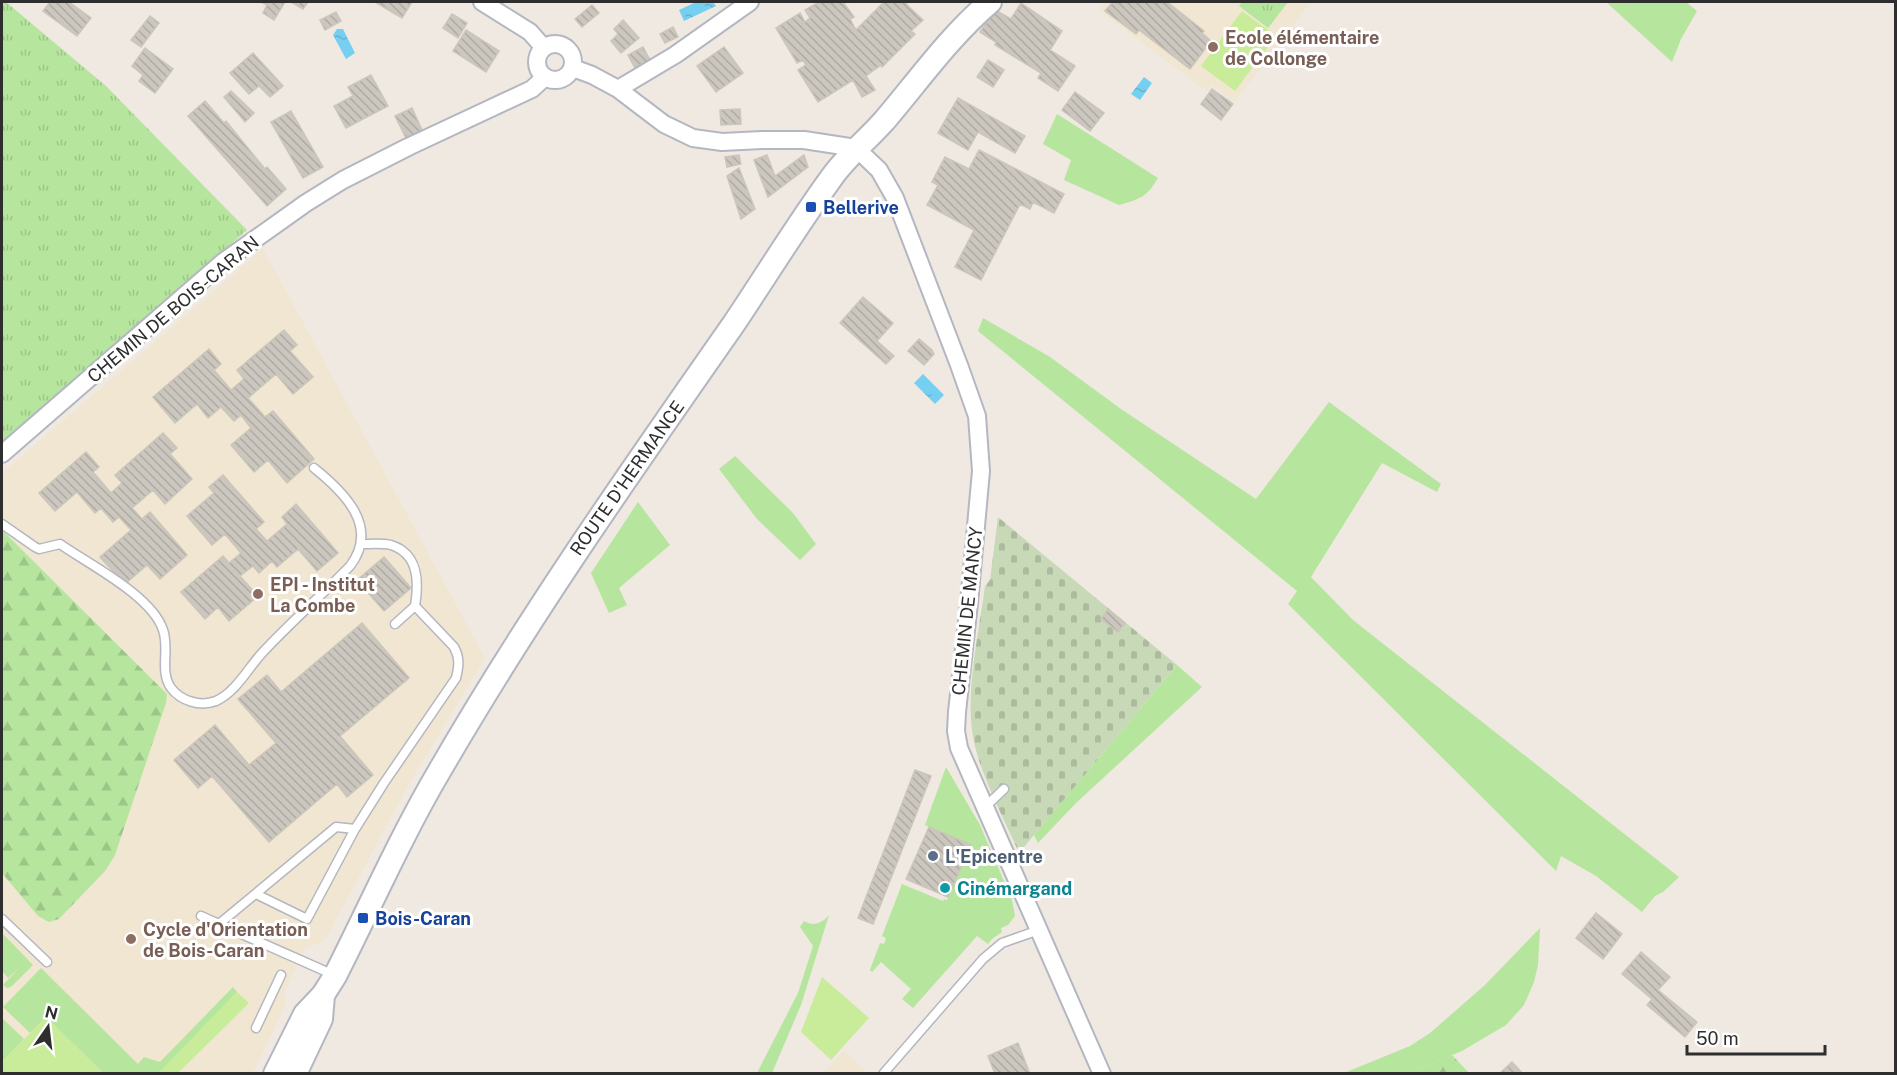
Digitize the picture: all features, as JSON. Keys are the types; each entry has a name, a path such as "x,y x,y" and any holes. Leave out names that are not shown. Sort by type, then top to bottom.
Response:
{"main road":[{"name":"ROUTE D'HERMANCE","path":"275,1074 305,1014 323,995 335,976 399,845 439,770 571,559 832,177 856,148 882,123 962,27 990,2"},
{"name":"ROUTE D'HERMANCE","path":"295,1074 321,1019 323,995"}],"street":[{"path":"482,2 530,32 544,48"},
{"path":"618,89 675,55 750,2"},
{"path":"555,44 566,47 573,56 573,68 566,77 554,81 539,71 537,59 544,48 555,44"},
{"path":"573,68 618,89 664,124 693,138 722,142 804,140 856,148"},
{"name":"CHEMIN DE BOIS-CARAN","path":"2,454 224,262 306,203 343,180 408,147 532,89 545,77"},
{"name":"CHEMIN DE MANCY","path":"856,148 879,170 895,198 977,416 981,471 956,731 959,748 1102,1074"}],"lane":[{"path":"2,524 39,549 60,544 140,597 159,621 163,630 166,640 165,670 170,686 182,697 202,703 218,700 240,681 262,653 350,566 362,544 358,522 350,504 340,490 314,468"},
{"path":"362,544 392,546 408,557 418,574 415,606 395,624"},
{"path":"256,894 307,919 355,829 456,678 458,655 454,647 415,606"},
{"path":"985,807 1004,789"},
{"path":"219,924 336,827 355,829"},
{"path":"201,916 335,976"},
{"path":"2,919 47,962"},
{"path":"883,1074 982,959 1002,943 1039,930"},
{"path":"256,1028 281,975"}],"shaded area":[{"name":"Ecole élémentaire de Collonge","path":"1105,2 1311,2 1235,102 1212,85 1207,91 1099,10"},
{"name":"EPI - Institut La Combe","path":"263,249 485,658 409,784 326,938 305,948 284,993 287,1000 285,1006 253,1073 2,1073 2,843 59,919 106,870 115,855 166,703 167,694 2,530 2,473"},
{"path":"844,1051 868,1073 823,1073"}],"green space":[{"path":"2,2 6,2 106,86 247,230 2,444"},
{"path":"1242,2 1288,2 1268,28 1239,6"},
{"path":"1606,2 1686,2 1697,11 1681,39 1672,62"},
{"path":"1242,11 1276,36 1235,91 1201,66"},
{"path":"1057,114 1158,178 1138,199 1119,205 1064,180 1071,160 1043,144"},
{"path":"983,318 1050,357 1121,409 1256,499 1329,402 1441,484 1437,492 1382,463 1311,577 1353,620 1679,877 1663,892 1655,896 1642,912 1596,876 1561,856 1556,871 1288,604 1297,591 978,331"},
{"path":"735,456 793,513 816,544 800,560 757,519 719,469"},
{"path":"638,502 670,545 619,588 627,605 609,613 591,573"},
{"path":"998,517 1177,665 1019,853 981,766 971,719 974,662 985,586 990,580"},
{"path":"2,530 167,694 166,703 115,855 106,870 59,919 49,922 38,916 2,873"},
{"path":"1177,665 1202,687 1076,803 1038,843 1034,835"},
{"path":"946,767 980,825 1012,900 1015,916 988,944 977,936 913,1008 902,999 911,989 881,962 872,972 870,970 880,943 884,944 886,938 882,936 902,884 943,901 947,900 971,846 925,825"},
{"path":"829,915 801,1005 772,1073 757,1073 798,993 813,946 800,927 804,921 811,924 818,923"},
{"path":"1540,928 1538,965 1534,982 1524,1005 1506,1025 1462,1051 1409,1073 1344,1073 1410,1046 1430,1033 1485,985"},
{"path":"2,933 33,965 11,987 7,988 3,985 19,968 8,978 2,971"},
{"path":"41,968 138,1064 144,1057 160,1062 233,987 237,992 159,1073 103,1073 46,1017 30,1033 3,1007"},
{"path":"822,977 869,1018 831,1060 801,1032"},
{"path":"237,992 249,1003 178,1073 159,1073"},
{"path":"46,1017 103,1073 2,1073 2,1062"},
{"path":"2,1018 24,1039 2,1062"},
{"path":"1452,1055 1469,1073 1409,1073"}],"water":[{"path":"696,2 713,2 716,6 684,21 679,10"},
{"path":"337,29 343,29 355,53 346,59 333,35"},
{"path":"1144,77 1152,83 1140,100 1131,94"},
{"path":"923,374 944,395 935,404 914,383"}],"building":[{"path":"50,2 69,2 91,18 77,36 43,11"},
{"path":"261,2 285,2 274,20 263,13 267,5"},
{"path":"291,2 308,2 303,9"},
{"path":"375,2 412,2 402,18"},
{"path":"819,2 843,2 854,17 850,19 856,30 884,2 908,2 906,4 923,20 911,31 915,34 882,67 881,65 866,76 875,90 862,97 853,80 818,102 798,70 806,65 803,60 797,63 776,28 800,13 805,22 810,18 805,10"},
{"path":"1113,2 1167,2 1204,31 1202,33 1211,41 1190,69 1139,30 1136,34 1105,11"},
{"path":"1021,3 1062,31 1050,50 1075,66 1058,91 1038,78 1041,73 995,45 996,42 980,32 995,10 1011,19"},
{"path":"592,5 599,13 582,27 575,19"},
{"path":"336,12 341,21 325,30 320,20"},
{"path":"452,14 467,23 458,38 443,28"},
{"path":"150,16 159,23 141,47 131,40"},
{"path":"623,20 639,38 621,53 611,41 618,34 614,29"},
{"path":"673,27 678,37 665,43 660,34"},
{"path":"466,30 499,51 486,72 453,51"},
{"path":"643,47 650,60 635,68 628,55"},
{"path":"724,47 743,73 716,92 697,66"},
{"path":"145,48 173,69 155,93 139,81 143,75 132,66"},
{"path":"253,53 283,86 270,97 259,86 249,94 230,73"},
{"path":"988,60 1004,70 993,87 977,77"},
{"path":"371,75 388,106 346,128 334,106 353,96 348,87"},
{"path":"1212,89 1233,104 1221,120 1201,104"},
{"path":"231,91 254,113 245,122 224,97"},
{"path":"1075,92 1104,113 1090,131 1062,110"},
{"path":"958,98 1025,136 1015,153 978,132 968,150 938,133"},
{"path":"205,101 224,123 226,121 265,169 267,167 286,189 267,206 188,116"},
{"path":"412,108 422,130 406,138 395,116"},
{"path":"740,109 741,124 721,125 720,110"},
{"path":"291,111 323,167 303,178 271,122"},
{"path":"979,150 1064,194 1054,213 1033,202 1030,209 1020,204 981,280 955,267 974,230 927,205 938,185 932,182 945,157 969,169"},
{"path":"739,155 741,164 727,167 725,157"},
{"path":"767,155 775,176 804,155 808,167 768,197 754,160"},
{"path":"739,168 755,209 741,219 727,176"},
{"path":"863,297 893,323 877,341 894,356 886,364 840,323"},
{"path":"284,330 297,345 290,351 313,377 293,394 276,374 248,398 265,417 273,411 314,459 287,483 268,460 254,472 231,445 251,428 241,415 234,421 221,407 208,418 197,404 175,423 153,397 209,349 221,364 214,370 231,390 244,379 237,370"},
{"path":"919,339 934,354 924,365 908,351"},
{"path":"163,433 177,448 170,454 192,479 165,504 153,490 132,508 142,519 150,512 187,555 160,579 147,565 125,584 100,557 131,530 119,517 113,522 101,508 95,513 77,492 55,511 39,493 86,452 99,467 93,472 111,493 122,483 115,475"},
{"path":"223,475 264,522 256,529 267,541 287,524 282,517 296,504 338,553 317,571 298,549 277,567 272,561 259,573 253,566 240,576 258,596 229,621 218,607 205,619 181,592 223,556 229,563 241,553 225,534 212,545 187,516 214,493 209,487"},
{"path":"384,557 411,588 384,611 357,580"},
{"path":"1108,609 1125,623 1118,632 1101,619"},
{"path":"362,623 409,678 340,736 373,775 347,797 337,784 269,842 212,776 198,788 174,760 215,725 249,765 276,743 238,699 267,675 281,692"},
{"path":"915,770 931,776 873,924 858,918"},
{"path":"929,827 971,845 948,897 906,879"},
{"path":"1596,913 1622,934 1603,959 1576,938"},
{"path":"1641,952 1670,977 1658,990 1697,1022 1685,1037 1647,1005 1652,999 1622,974"},
{"path":"1018,1043 1030,1074 995,1074 988,1056"},
{"path":"1512,1062 1523,1074 1499,1074"}],"place":[{"name":"Ecole élémentaire de Collonge","path":"1213,47"},
{"name":"Bellerive","path":"811,207"},
{"name":"EPI - Institut La Combe","path":"258,594"},
{"name":"L'Epicentre","path":"933,856"},
{"name":"Cinémargand","path":"945,888"},
{"name":"Bois-Caran","path":"363,918"},
{"name":"Cycle d'Orientation de Bois-Caran","path":"131,939"}]}
